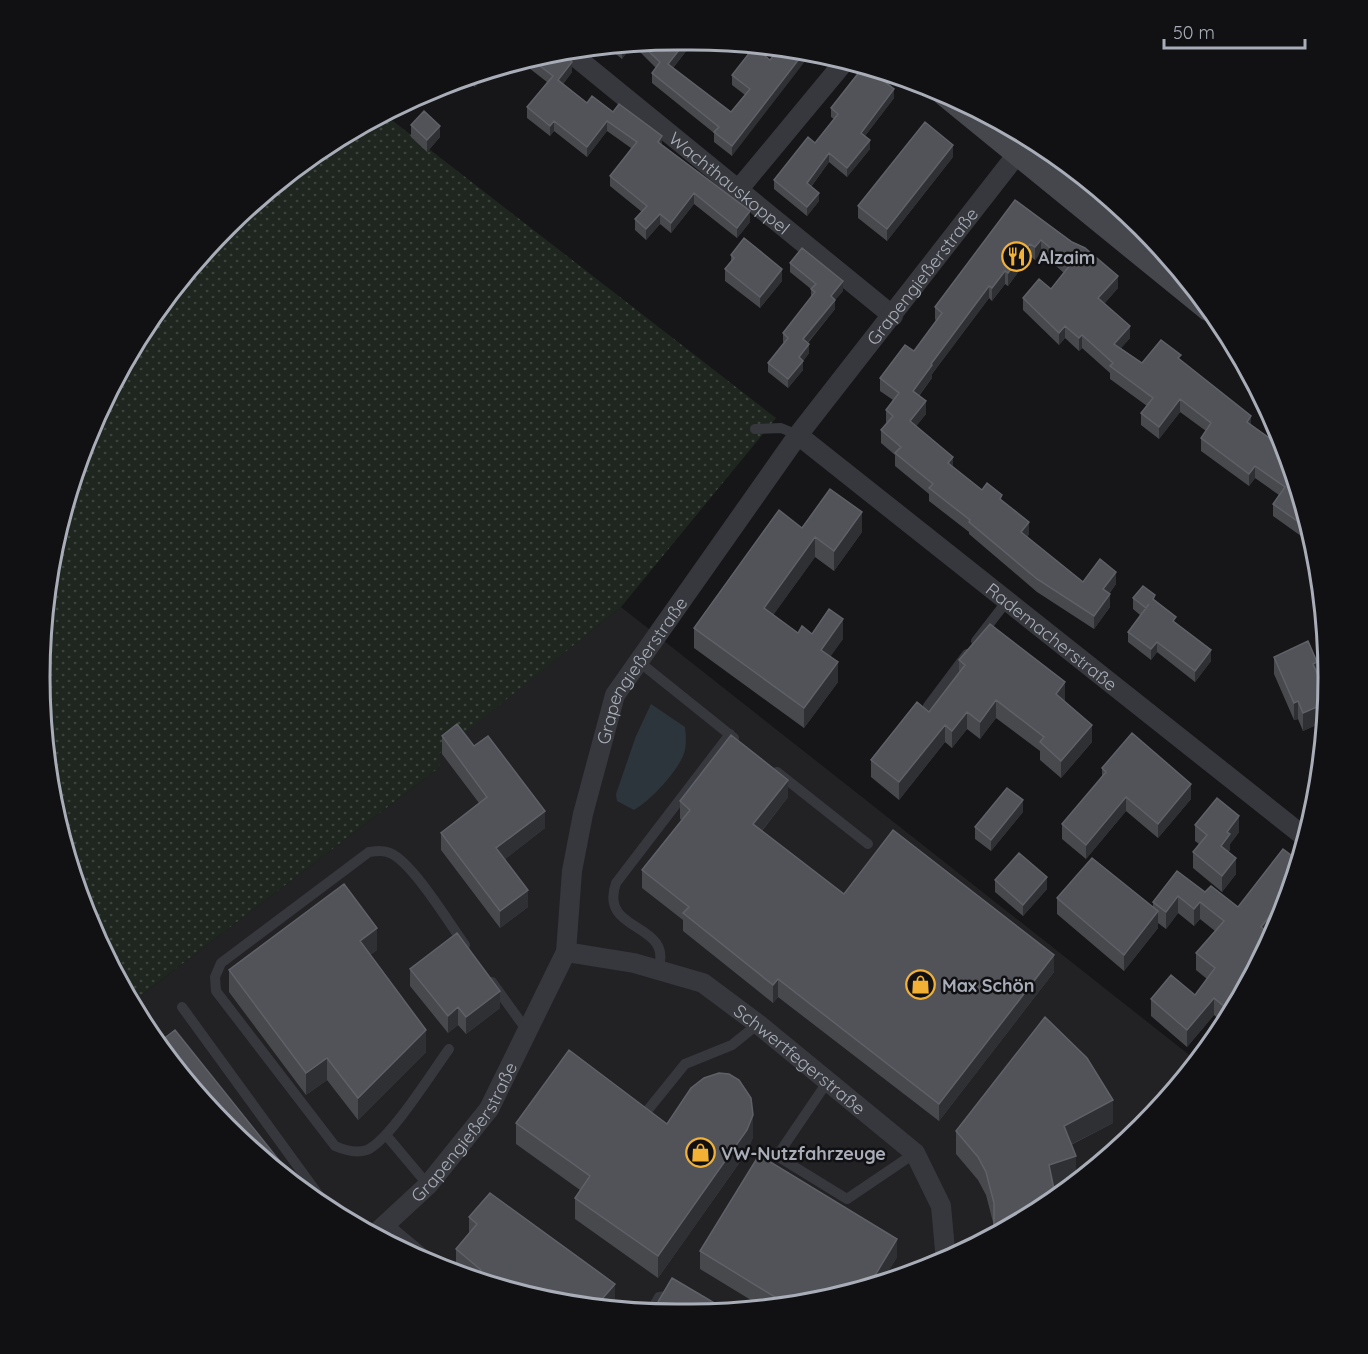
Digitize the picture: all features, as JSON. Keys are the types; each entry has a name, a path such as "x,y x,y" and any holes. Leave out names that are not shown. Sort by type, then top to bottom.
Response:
{"main road":[{"path":"976,118 1182,286"}],"street":[{"name":"Wachthauskoppel","path":"577,58 893,316"},
{"path":"738,190 839,68"},
{"name":"Grapengießerstraße","path":"380,1229 428,1185 489,1109 529,1032 566,952 572,871 583,814 615,695 798,435 1018,153"},
{"name":"Rademacherstraße","path":"798,435 1299,832"},
{"name":"Schwertfegerstraße","path":"566,952 658,970 703,983 758,1024 915,1153 941,1206 945,1251"}],"lane":[{"path":"754,429 782,428 798,435"},
{"path":"928,706 1007,601"},
{"path":"638,661 748,749"},
{"path":"658,970 662,959 657,943 620,914 613,907 611,898 616,883 729,734"},
{"path":"766,764 868,844"},
{"path":"449,1049 386,1135 366,1150 346,1150 335,1146 216,991 215,977 221,963 369,852 383,851 393,854 407,866 529,1032"},
{"path":"182,1008 314,1189"},
{"path":"647,1111 685,1064 732,1045 758,1024"},
{"path":"828,1081 777,1156 847,1199 915,1153"},
{"path":"386,1135 428,1185"},
{"path":"655,1303 659,1297 672,1294 683,1298"}],"shaded area":[{"path":"390,119 776,418 621,607 440,753 440,767 138,998 114,955 83,879 62,799 51,718 51,636 55,595 71,515 97,437 134,363 155,328 179,295 233,233 263,205 328,155"},
{"path":"621,607 1191,1056 1135,1121 1105,1149 1040,1199 969,1240 931,1257 853,1283 773,1299 732,1303 636,1303 595,1299 515,1283 437,1257 399,1240 328,1199 263,1149 205,1091 155,1026 138,998 440,767 439,753"},
{"path":"651,704 685,727 685,749 680,763 669,778 634,810 617,801 616,794 636,736"}],"building":[{"path":"679,50 668,64 731,112 750,89 732,75 750,53 763,54 770,60 774,55 799,59 732,146 714,132 719,127 652,73 660,62 648,51"},
{"path":"570,59 572,62 558,80 587,103 592,96 613,112 619,104 662,136 658,142 750,211 737,228 694,193 671,223 660,214 646,229 635,219 647,206 610,176 637,142 607,121 587,147 554,121 550,126 527,107 553,76 540,65"},
{"path":"859,73 882,80 894,89 861,133 870,140 847,168 829,153 807,183 819,193 807,207 774,180 808,137 815,143 838,114 831,108"},
{"path":"424,111 440,126 427,140 411,125"},
{"path":"925,122 953,145 887,229 858,206"},
{"path":"1015,200 1072,242 1085,248 1118,276 1098,298 1130,326 1114,344 1142,363 1161,340 1181,355 1178,358 1251,416 1247,422 1272,440 1299,522 1273,504 1285,487 1255,466 1249,474 1201,438 1211,423 1180,399 1159,427 1141,413 1153,398 1110,366 1113,363 1082,335 1079,338 1065,326 1059,333 1023,298 1039,279 1051,289 1070,265 1041,240 1035,247 1030,244 1008,273 1005,271 992,288 989,286 931,364 913,391 926,401 910,421 953,457 948,463 982,490 987,483 1002,495 1000,499 1029,522 1021,532 1083,582 1100,559 1116,572 1103,589 1110,594 1094,616 1037,579 969,522 970,520 929,488 933,484 895,453 901,447 881,430 893,416 886,410 899,393 880,378 905,345 914,351 942,313 935,307"},
{"path":"744,238 782,269 760,297 725,269 734,258 731,255"},
{"path":"802,248 843,281 831,296 835,300 803,339 809,344 799,357 803,361 788,379 768,363 788,338 783,333 815,292 811,289 816,284 790,263"},
{"path":"830,489 862,512 834,551 815,537 764,608 798,633 802,626 812,634 829,609 843,619 821,650 838,662 804,708 694,628 779,510 802,528"},
{"path":"1143,586 1155,595 1153,599 1176,617 1173,621 1211,650 1195,671 1157,642 1151,649 1128,632 1146,608 1133,598"},
{"path":"990,624 1065,682 1056,694 1092,725 1061,761 1040,742 1044,737 996,700 980,722 967,712 952,731 945,725 899,782 871,760 917,702 929,712 965,665 959,660"},
{"path":"1308,641 1317,662 1313,664 1318,675 1317,707 1303,713 1298,701 1294,703 1274,657"},
{"path":"457,724 474,746 488,736 545,811 496,848 528,890 500,911 441,833 487,797 442,736"},
{"path":"1132,733 1191,784 1158,824 1126,797 1086,845 1062,824 1106,772 1102,768"},
{"path":"731,735 788,780 753,824 844,894 893,830 1054,955 939,1104 778,979 773,985 683,913 689,907 642,870 690,810 680,801"},
{"path":"1007,788 1023,800 991,840 975,827"},
{"path":"1217,798 1239,816 1227,832 1230,834 1221,846 1236,858 1222,876 1193,852 1207,835 1195,825"},
{"path":"1283,849 1292,856 1273,913 1261,927 1265,930 1225,1007 1214,998 1187,1030 1151,999 1171,975 1195,995 1215,968 1196,953 1224,921 1200,902 1194,909 1178,896 1166,912 1153,902 1177,871 1205,892 1211,886 1238,907"},
{"path":"1019,853 1047,877 1023,905 995,880"},
{"path":"1092,858 1158,911 1124,955 1057,898"},
{"path":"344,884 377,928 360,941 426,1030 358,1098 327,1058 306,1073 229,970"},
{"path":"457,933 500,991 466,1017 458,1007 448,1016 410,969"},
{"path":"1045,1017 1087,1058 1113,1100 1064,1126 1076,1156 1049,1165 1054,1189 994,1226 994,1203 986,1172 978,1157 956,1131"},
{"path":"175,1030 283,1165 233,1121 205,1091 164,1038"},
{"path":"569,1050 667,1124 691,1088 704,1078 719,1073 729,1074 739,1080 751,1098 753,1115 747,1130 658,1256 575,1198 590,1176 516,1123"},
{"path":"759,1155 897,1239 874,1277 777,1298 700,1251"},
{"path":"490,1193 615,1284 601,1300 555,1292 479,1272 481,1270 456,1249 477,1224 469,1217"},
{"path":"672,1278 715,1303 691,1304 657,1303"}],"place":[{"name":"Alzaim","path":"1017,257"},
{"name":"Max Schön","path":"921,985"},
{"name":"VW-Nutzfahrzeuge","path":"700,1153"}]}
